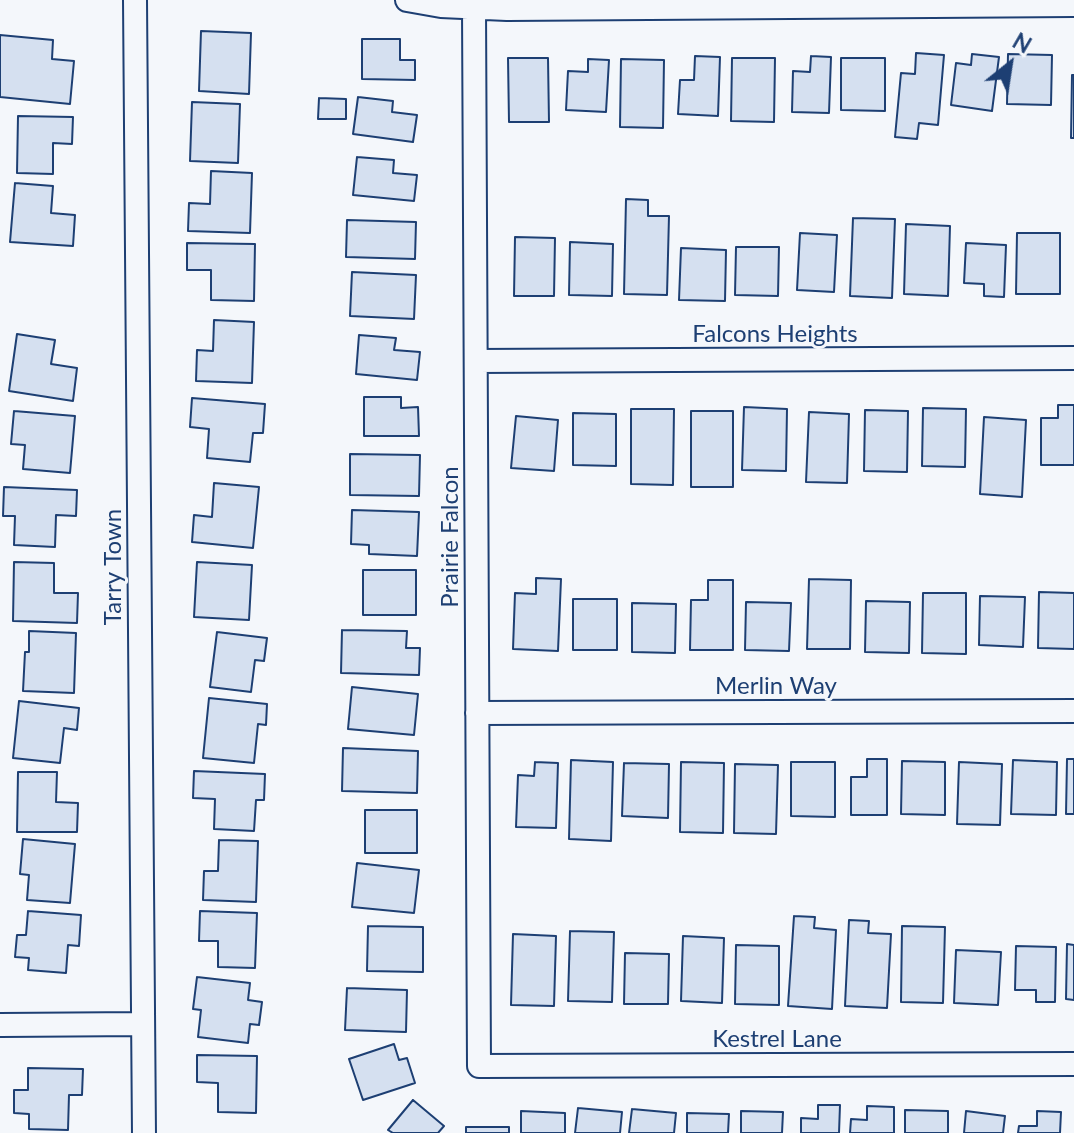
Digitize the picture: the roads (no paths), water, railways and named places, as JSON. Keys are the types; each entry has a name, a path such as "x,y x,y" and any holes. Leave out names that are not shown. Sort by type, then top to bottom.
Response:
{"street":[{"name":"Tarry Town","path":"135,0 144,1133"},
{"path":"407,0 441,6 507,9 1074,5"},
{"name":"Prairie Falcon","path":"474,7 479,1066"},
{"name":"Falcons Heights","path":"476,361 1074,358"},
{"name":"Merlin Way","path":"477,713 1074,711"},
{"path":"0,1025 142,1024"},
{"name":"Kestrel Lane","path":"479,1066 1074,1064"}]}
